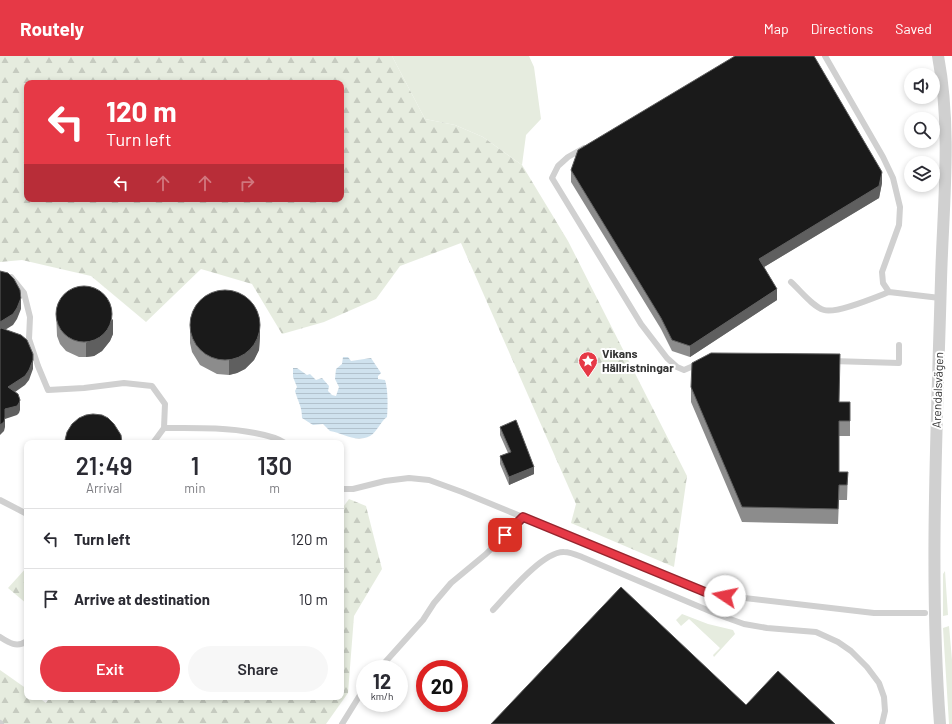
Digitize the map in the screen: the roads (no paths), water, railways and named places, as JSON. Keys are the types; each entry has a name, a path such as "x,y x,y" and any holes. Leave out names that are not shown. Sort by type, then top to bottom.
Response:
{"street":[{"name":"Arendalsvägen","path":"938,56 945,92 947,125 935,469 934,601 940,724"}],"lane":[{"path":"825,56 893,178 900,207 899,224 882,272 883,283 889,292"},
{"path":"589,145 568,157 558,166 552,178 641,324 667,358 677,368 684,370 702,362"},
{"path":"0,278 11,277 24,293 30,317 29,339 48,390 84,388 124,383 152,386 166,404 164,428 155,440"},
{"path":"791,282 814,304 824,311 835,311 889,292 940,298"},
{"path":"828,361 899,363 899,345"},
{"path":"164,428 210,428 236,430 268,436 278,440"},
{"path":"344,489 353,489 398,479 429,480 462,492 710,594 874,614 925,613"},
{"path":"0,500 24,512"},
{"path":"387,660 423,620 434,603 451,583 486,554 523,517"},
{"path":"493,610 538,563 552,555 564,552 582,557 719,615 744,624 767,628 816,632 838,642 851,651 867,667 879,683 884,697 885,711 882,724"},
{"path":"0,637 8,643 14,645 19,645 24,642"},
{"path":"342,724 356,701"}],"water":[{"path":"343,357 348,357 351,361 371,358 381,373 378,376 378,379 385,380 388,398 387,417 377,430 365,438 349,437 330,431 323,424 313,425 302,418 301,407 295,391 297,387 293,377 293,368 297,368 307,375 310,374 316,380 322,378 329,386 328,391 332,395 336,396 339,387 335,379 336,369 342,364"}],"place":[{"name":"Vikans Hällristningar","path":"588,378"}]}
